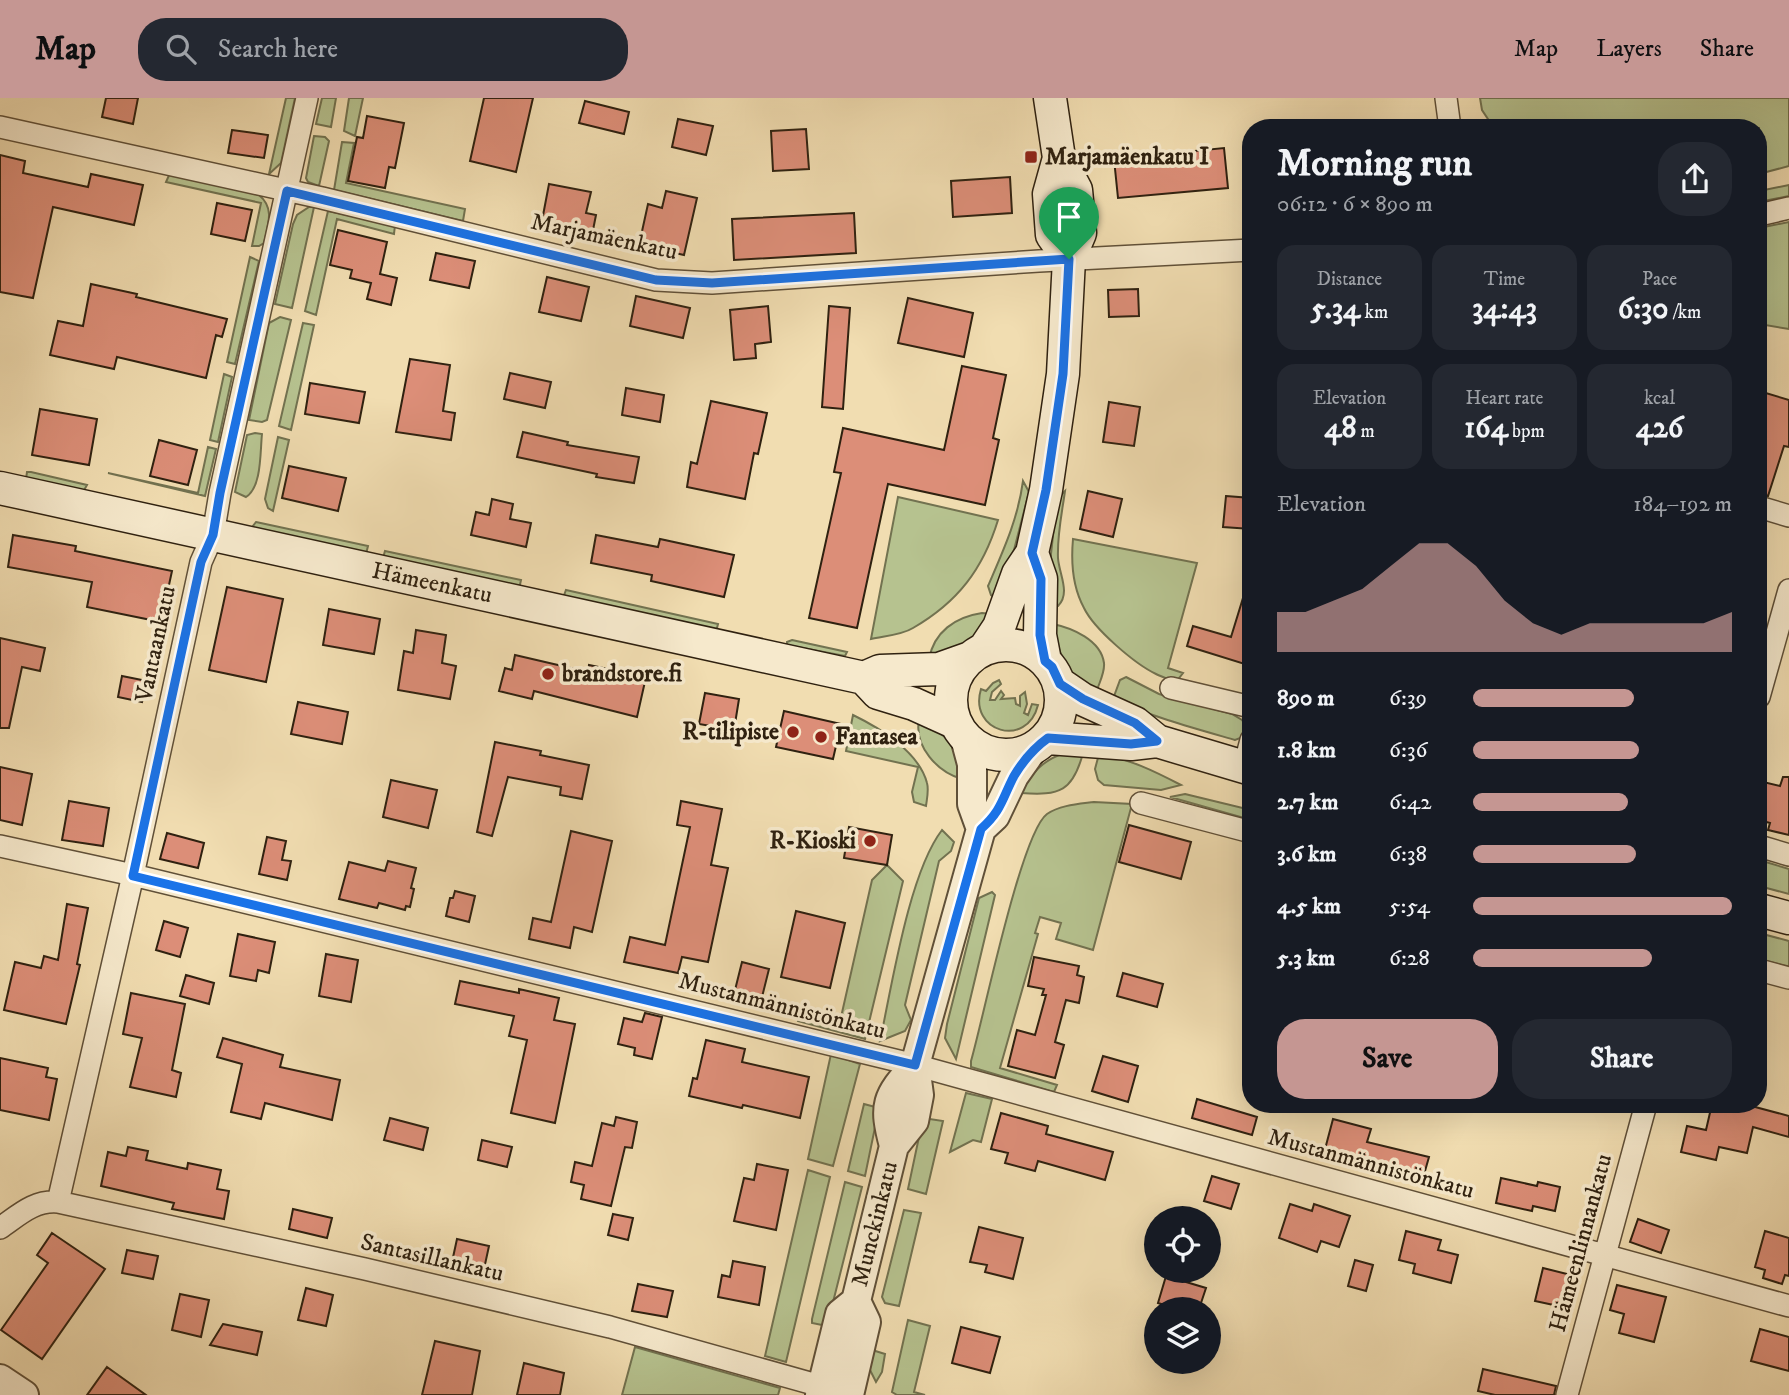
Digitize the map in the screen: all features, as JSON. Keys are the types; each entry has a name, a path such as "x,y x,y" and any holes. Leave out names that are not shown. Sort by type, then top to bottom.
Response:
{"main road":[{"path":"1032,553 1041,579 1040,635 1062,703 1058,721 1040,743 1015,755 996,755 979,749 960,730 951,706 952,688 958,671 978,653 999,627 1018,574 1032,553 1046,490 1063,374 1069,259 1080,233 1076,190 1059,158 1050,98"},
{"name":"Hämeenkatu","path":"0,488 864,678 878,693 914,704 960,730"},
{"path":"978,653 1003,644 1021,646 1038,654 1052,673 1083,699 1135,723 1157,741"},
{"name":"Hämeenkatu","path":"864,678 880,671 939,669 978,653"},
{"path":"1040,743 1131,744 1157,741 1242,758"},
{"path":"1767,912 1789,918"}],"street":[{"name":"Vantaankatu","path":"58,1202 133,876 201,562 213,535 307,98"},
{"path":"1446,98 1449,119"},
{"name":"Marjamäenkatu","path":"0,127 287,191 656,280 712,283 1242,250"},
{"path":"1767,213 1789,208"},
{"path":"1767,509 1789,516"},
{"path":"1767,668 1789,590"},
{"path":"1171,688 1242,704"},
{"path":"960,730 972,764 972,804 981,829"},
{"name":"Munckinkatu","path":"839,1393 866,1322 856,1301 894,1146 887,1119 893,1090 915,1065 981,829 995,816 1014,776 1040,743"},
{"path":"1141,803 1242,829"},
{"name":"Mustanmännistönkatu","path":"0,846 915,1065 1789,1306"},
{"path":"1767,848 1789,855"},
{"path":"1767,972 1789,978"},
{"name":"Hämeenlinnankatu","path":"1567,1395 1644,1113"},
{"name":"Santasillankatu","path":"0,1228 37,1204 44,1201 58,1202 596,1323 839,1393"},
{"path":"0,1379 24,1395"}],"green space":[{"path":"286,98 295,98 281,163 269,174"},
{"path":"322,98 336,98 331,127 316,124"},
{"path":"349,98 363,98 355,136 344,131"},
{"path":"1480,98 1789,98 1789,166 1767,172 1767,119 1488,119 1482,110"},
{"path":"314,136 325,137 329,141 319,186 308,182 306,178"},
{"path":"342,142 354,143 346,183 465,209 463,221 334,190"},
{"path":"170,173 259,195 269,211 264,243 252,246 261,203 166,182"},
{"path":"1789,185 1789,196 1767,200 1767,189"},
{"path":"309,207 314,207 292,308 275,304 293,224 297,215"},
{"path":"328,211 395,225 394,234 337,219 316,315 305,311"},
{"path":"1789,222 1789,329 1767,325 1767,226"},
{"path":"250,257 259,261 235,364 227,362"},
{"path":"280,317 291,320 267,420 249,420 269,323"},
{"path":"303,323 314,325 291,430 279,426"},
{"path":"224,374 232,377 218,442 210,440"},
{"path":"262,434 258,477 246,497 235,492 247,435"},
{"path":"278,437 289,440 273,511 268,508 265,499"},
{"path":"208,447 216,449 205,496 108,473 198,493"},
{"path":"27,472 87,485 83,492 26,479"},
{"path":"1023,481 1029,492 1014,550 997,599 991,595 988,586 1014,522"},
{"path":"1065,491 1058,549 1064,595 1058,606 1050,607 1051,554 1057,499"},
{"path":"898,497 998,520 985,554 956,595 929,618 909,630 871,639"},
{"path":"256,522 368,546 366,554 254,529"},
{"path":"1073,539 1197,563 1168,668 1183,673 1176,682 1137,662 1116,645 1089,616 1075,583"},
{"path":"385,551 521,580 519,589 383,558"},
{"path":"566,590 718,624 716,632 563,598"},
{"path":"982,613 992,614 971,645 929,659 936,641 947,627 963,618"},
{"path":"1053,624 1084,636 1102,655 1104,666 1097,690 1077,679 1065,664"},
{"path":"792,640 847,652 845,656 787,645 787,642"},
{"path":"1126,677 1159,694 1232,714 1242,720 1242,737 1235,740 1204,731 1113,699 1120,680"},
{"path":"999,680 1001,684 992,692 990,700 995,700 1001,691 1004,695 1001,699 1015,698 1016,704 1020,706 1020,696 1025,692 1027,704 1024,713 1028,715 1032,704 1038,705 1032,719 1023,727 1012,731 1000,730 990,725 983,716 979,704 981,689 986,691"},
{"path":"853,715 897,742 916,761 927,783 926,806 914,802 912,792 918,767 846,751"},
{"path":"919,720 939,732 950,743 962,779 944,770 929,757 920,739"},
{"path":"1064,753 1083,753 1075,776 1069,783 1055,792 1021,793 1038,768"},
{"path":"1099,754 1131,762 1181,785 1161,790 1104,785 1098,780 1095,769"},
{"path":"1185,794 1242,808 1242,817 1170,797"},
{"path":"1094,802 1132,804 1093,950 1056,939 1061,923 1040,917 1035,933 1038,934 1000,1068 1057,1085 1054,1092 971,1067 971,1061 1015,890 1037,828 1052,811"},
{"path":"942,830 954,842 951,851 939,861 905,1005 911,1020 905,1031 880,1041 911,901 930,849"},
{"path":"1767,862 1789,869 1789,894 1767,888"},
{"path":"887,865 903,881 865,1039 798,1021 799,1014 839,1026 872,880"},
{"path":"992,892 995,895 956,1059 945,1038 947,1024 979,898"},
{"path":"1767,935 1789,941 1789,967 1767,961"},
{"path":"831,1054 860,1064 833,1166 808,1159"},
{"path":"966,1093 992,1099 981,1142 973,1140 950,1152"},
{"path":"864,1104 879,1108 865,1176 848,1171"},
{"path":"923,1118 943,1121 926,1194 908,1189"},
{"path":"808,1170 830,1177 786,1362 765,1356"},
{"path":"845,1182 862,1187 827,1326 812,1323 812,1319"},
{"path":"904,1210 921,1213 899,1306 885,1303 882,1297"},
{"path":"908,1320 930,1326 914,1392 925,1395 897,1395 892,1392"},
{"path":"635,1347 780,1388 778,1395 622,1395"},
{"path":"869,1349 885,1354 882,1372 876,1382 869,1368"}],"building":[{"path":"106,98 138,98 133,124 102,117"},
{"path":"484,98 533,98 516,172 470,161"},
{"path":"585,101 629,112 624,134 579,123"},
{"path":"367,116 404,123 395,168 389,167 385,188 348,181 357,137 363,138"},
{"path":"678,119 713,126 706,155 672,147"},
{"path":"806,129 809,169 773,171 771,131"},
{"path":"232,130 268,135 264,158 228,153"},
{"path":"1224,148 1228,188 1118,198 1114,159"},
{"path":"0,155 25,161 23,173 88,187 91,174 143,185 134,225 53,207 33,298 0,292"},
{"path":"1010,177 1012,213 953,217 951,181"},
{"path":"549,184 591,192 586,213 596,215 592,235 541,226"},
{"path":"666,191 697,198 684,255 639,245 648,204 662,208"},
{"path":"217,203 252,210 245,241 211,234"},
{"path":"854,213 856,253 734,260 732,219"},
{"path":"338,230 387,242 380,274 397,278 391,305 367,299 371,283 350,278 352,270 330,265"},
{"path":"436,253 475,261 469,288 430,280"},
{"path":"547,277 589,287 581,321 539,312"},
{"path":"91,284 227,319 222,337 216,335 206,378 117,357 114,369 50,355 58,321 83,326"},
{"path":"1138,289 1139,316 1109,317 1108,290"},
{"path":"636,296 690,308 683,338 630,326"},
{"path":"908,298 973,313 964,357 898,343"},
{"path":"768,306 771,342 755,344 756,358 734,360 730,310"},
{"path":"829,306 850,308 843,409 822,407"},
{"path":"410,359 450,365 443,411 455,413 451,440 396,432"},
{"path":"962,366 1006,375 993,438 999,440 985,505 888,484 857,628 809,618 841,473 834,472 843,428 944,450"},
{"path":"510,373 551,382 545,408 504,399"},
{"path":"310,383 365,392 359,423 305,414"},
{"path":"626,388 664,395 660,422 622,415"},
{"path":"1767,393 1789,400 1789,447 1784,446 1768,496"},
{"path":"711,401 767,413 758,454 754,453 745,499 687,487 691,462 697,464"},
{"path":"1109,402 1140,407 1134,446 1103,442"},
{"path":"40,409 97,419 89,465 32,455"},
{"path":"523,432 568,442 567,445 639,457 634,483 596,477 597,474 517,457"},
{"path":"159,440 197,450 188,485 150,476"},
{"path":"289,466 346,478 338,511 282,498"},
{"path":"1088,491 1122,499 1113,537 1080,529"},
{"path":"1226,496 1242,497 1242,528 1223,527"},
{"path":"492,499 513,504 510,519 531,523 526,547 471,535 476,512 489,515"},
{"path":"13,535 76,546 75,551 172,571 161,622 87,607 92,582 8,567"},
{"path":"596,535 658,547 660,539 734,555 724,597 651,581 652,575 591,563"},
{"path":"227,587 283,599 266,682 209,670"},
{"path":"1242,601 1242,663 1187,646 1193,626 1231,637"},
{"path":"329,609 380,619 374,654 323,645"},
{"path":"416,630 446,635 442,663 456,666 450,699 398,690 404,651 413,653"},
{"path":"0,638 45,648 40,671 22,667 9,728 0,728"},
{"path":"515,655 588,672 589,665 646,677 637,717 534,691 532,699 499,691 505,668 512,670"},
{"path":"122,676 147,681 142,702 118,697"},
{"path":"705,693 739,699 734,730 699,724"},
{"path":"298,702 348,712 342,744 291,734"},
{"path":"784,711 841,724 833,759 776,747"},
{"path":"495,742 541,751 540,755 589,765 582,799 560,795 561,787 508,777 492,836 477,832"},
{"path":"0,767 32,774 22,825 0,820"},
{"path":"1783,777 1789,777 1789,835 1768,830 1770,823 1767,822 1767,783 1780,786"},
{"path":"391,780 437,790 428,828 383,817"},
{"path":"69,801 109,808 103,846 62,840"},
{"path":"681,801 722,809 711,865 728,868 708,962 682,957 678,973 624,962 630,937 665,945 690,827 677,825"},
{"path":"1129,825 1191,842 1181,879 1119,862"},
{"path":"849,827 892,835 887,865 844,858"},
{"path":"571,831 612,841 592,932 574,927 570,948 529,939 533,918 551,922"},
{"path":"167,833 204,843 198,868 160,859"},
{"path":"267,837 286,841 282,860 291,861 287,880 259,874"},
{"path":"388,861 416,868 410,907 406,906 405,910 379,903 377,908 339,899 349,862 385,871"},
{"path":"455,891 475,896 469,922 446,916 450,898 453,898"},
{"path":"67,904 88,908 77,964 80,965 66,1024 4,1010 15,962 41,968 44,956 58,960"},
{"path":"796,911 845,923 830,988 781,977"},
{"path":"164,921 188,928 180,957 156,950"},
{"path":"238,934 275,942 269,973 258,970 256,981 230,976"},
{"path":"326,954 358,960 351,1002 319,996"},
{"path":"1034,957 1079,966 1077,975 1084,977 1079,1003 1066,1000 1055,1042 1064,1045 1055,1078 1008,1066 1017,1030 1035,1035 1046,995 1042,995 1044,989 1028,986"},
{"path":"742,962 769,969 762,997 735,990"},
{"path":"1123,973 1163,984 1157,1007 1117,996"},
{"path":"186,975 214,983 209,1004 180,996"},
{"path":"460,981 519,993 519,989 559,998 554,1020 575,1024 555,1123 511,1113 527,1040 509,1036 514,1016 455,1004"},
{"path":"131,993 185,1004 172,1070 181,1073 176,1097 130,1087 142,1038 123,1034"},
{"path":"645,1013 662,1017 652,1059 634,1055 635,1048 618,1044 624,1018 642,1022"},
{"path":"223,1038 283,1055 280,1067 340,1080 332,1120 265,1103 261,1119 231,1112 242,1064 217,1057"},
{"path":"706,1040 745,1049 742,1062 809,1077 800,1118 689,1096 693,1078 697,1079"},
{"path":"1103,1056 1138,1066 1128,1102 1092,1091"},
{"path":"0,1058 48,1068 46,1077 57,1079 49,1120 0,1110"},
{"path":"1197,1099 1257,1117 1252,1135 1192,1118"},
{"path":"1767,1110 1789,1116 1789,1137 1753,1127 1747,1153 1719,1147 1716,1160 1681,1152 1687,1126 1706,1130 1710,1113 1767,1113"},
{"path":"1001,1113 1048,1126 1046,1134 1113,1152 1105,1180 1038,1161 1035,1171 1005,1163 1008,1153 991,1149"},
{"path":"616,1117 637,1122 632,1148 625,1147 611,1206 581,1199 584,1185 571,1182 575,1162 592,1166 602,1123 614,1126"},
{"path":"390,1118 428,1128 423,1150 384,1140"},
{"path":"1333,1119 1371,1129 1367,1142 1429,1157 1423,1178 1324,1153"},
{"path":"482,1140 512,1147 507,1167 478,1160"},
{"path":"128,1147 148,1151 146,1160 187,1169 188,1163 221,1170 217,1189 229,1191 224,1219 172,1209 174,1203 101,1186 108,1152 126,1156"},
{"path":"757,1164 788,1170 776,1230 734,1221 744,1178 754,1180"},
{"path":"1212,1176 1239,1184 1231,1209 1204,1201"},
{"path":"1501,1178 1537,1186 1538,1182 1560,1187 1555,1211 1533,1206 1532,1211 1496,1203"},
{"path":"1290,1204 1312,1211 1314,1204 1350,1216 1339,1247 1321,1241 1317,1252 1279,1238"},
{"path":"293,1209 332,1218 327,1238 289,1229"},
{"path":"613,1214 633,1218 628,1240 608,1235"},
{"path":"1638,1219 1669,1230 1661,1253 1630,1242"},
{"path":"979,1227 1023,1238 1013,1279 985,1272 987,1265 970,1262"},
{"path":"1406,1231 1441,1240 1438,1250 1458,1255 1451,1283 1413,1273 1415,1264 1399,1260"},
{"path":"1765,1231 1789,1238 1789,1276 1785,1275 1782,1284 1763,1278 1765,1270 1755,1267"},
{"path":"52,1233 105,1269 42,1359 1,1330 48,1263 37,1255"},
{"path":"457,1239 489,1246 484,1269 452,1262"},
{"path":"127,1250 158,1256 153,1279 122,1273"},
{"path":"1355,1260 1373,1265 1366,1291 1348,1286"},
{"path":"733,1261 765,1267 759,1305 718,1297 722,1275 730,1277"},
{"path":"1543,1268 1571,1275 1563,1307 1535,1301"},
{"path":"1164,1283 1189,1283 1206,1288 1203,1297 1160,1297"},
{"path":"638,1284 673,1291 667,1317 632,1311"},
{"path":"1617,1285 1666,1297 1654,1342 1619,1333 1624,1314 1610,1310"},
{"path":"306,1288 333,1295 326,1326 298,1320"},
{"path":"180,1294 209,1300 201,1337 172,1330"},
{"path":"223,1324 262,1332 257,1355 210,1345"},
{"path":"961,1327 1000,1337 990,1373 952,1363"},
{"path":"1760,1329 1789,1337 1789,1371 1751,1361"},
{"path":"435,1341 480,1351 472,1395 422,1395"},
{"path":"524,1363 564,1373 560,1395 517,1395"},
{"path":"107,1367 146,1395 87,1395"},
{"path":"1483,1369 1556,1386 1554,1395 1495,1395 1478,1391"}],"place":[{"name":"Marjamäenkatu I","path":"1031,157"},
{"name":"brandstore.fi","path":"548,674"},
{"name":"R-tilipiste","path":"793,732"},
{"name":"Fantasea","path":"821,737"},
{"name":"R-Kioski","path":"870,841"}],"route":[{"path":"287,191 656,280 712,283 1069,259 1063,374 1046,490 1032,553 1041,579 1040,635 1045,661 1052,667 1060,684 1083,699 1135,723 1157,741 1131,744 1048,738 1033,749 1014,776 995,816 981,829 915,1065 133,876 201,562 213,535 287,191"}]}
